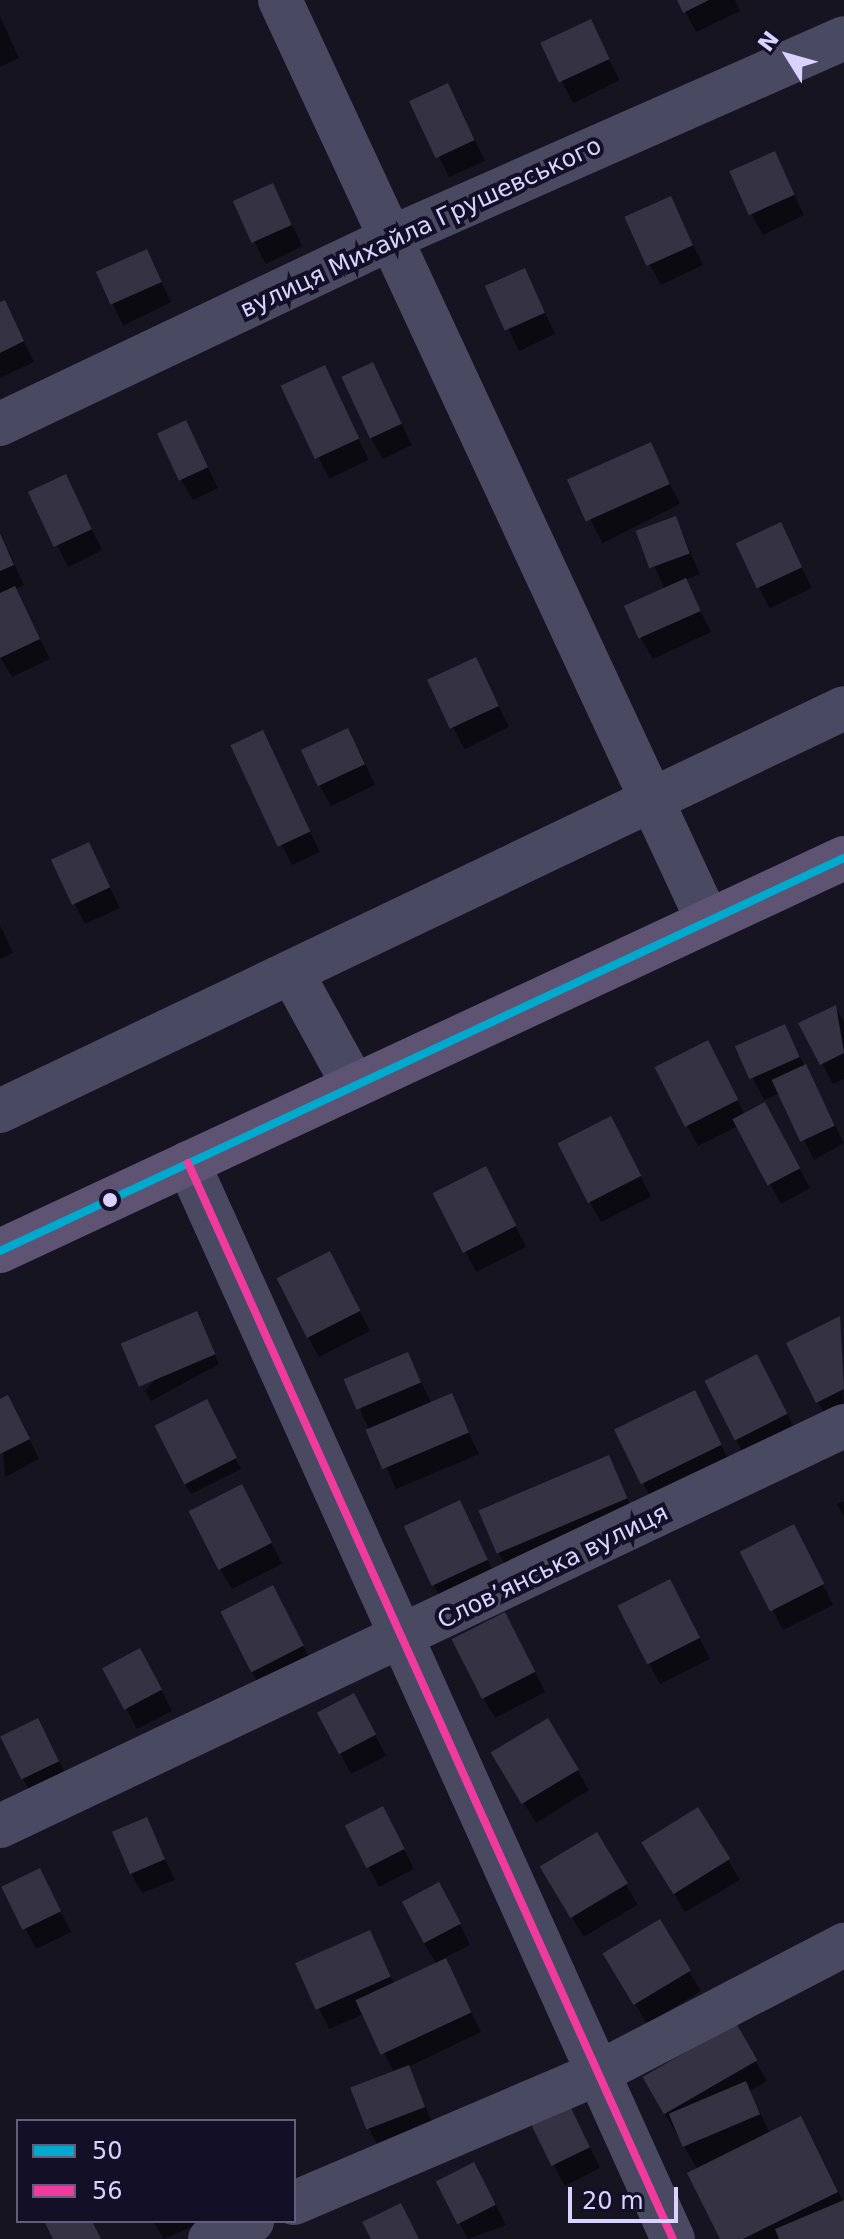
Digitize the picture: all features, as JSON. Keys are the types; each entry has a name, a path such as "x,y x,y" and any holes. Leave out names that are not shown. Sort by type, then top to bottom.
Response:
{"main road":[{"path":"0,1251 844,858"}],"street":[{"path":"280,0 708,921"},
{"name":"вулиця Михайла Грушевського","path":"0,424 391,238 844,38"},
{"path":"0,1111 292,973 650,797 844,708"},
{"path":"292,973 354,1086"},
{"path":"188,1163 399,1642 673,2239"},
{"name":"Словʼянська вулиця","path":"0,1826 399,1642 844,1426"},
{"path":"296,2202 596,2074 844,1945"},
{"path":"210,2239 247,2223"}],"building":[{"path":"677,0 709,0 683,13"},
{"path":"591,19 610,59 559,83 540,43"},
{"path":"448,83 475,140 436,158 409,101"},
{"path":"775,151 795,195 749,215 729,171"},
{"path":"273,183 292,225 252,243 233,201"},
{"path":"671,196 693,245 646,266 624,217"},
{"path":"147,249 162,282 110,305 96,272"},
{"path":"525,268 545,313 505,331 485,286"},
{"path":"5,300 24,341 0,353 0,302"},
{"path":"373,362 402,424 370,438 341,377"},
{"path":"325,365 359,438 315,459 281,386"},
{"path":"186,420 208,467 179,481 157,434"},
{"path":"651,442 670,484 586,521 567,479"},
{"path":"66,474 92,529 54,547 28,492"},
{"path":"676,516 690,554 649,568 636,531"},
{"path":"781,522 802,567 757,588 736,543"},
{"path":"0,533 14,565 0,571"},
{"path":"686,578 701,611 639,639 624,606"},
{"path":"15,586 40,639 0,658 0,593"},
{"path":"476,657 499,706 450,729 427,680"},
{"path":"348,728 365,764 318,786 301,750"},
{"path":"263,730 310,832 278,847 230,745"},
{"path":"89,842 110,887 72,905 51,860"},
{"path":"836,1005 844,1053 820,1065 798,1023"},
{"path":"785,1024 800,1057 749,1079 735,1046"},
{"path":"708,1040 738,1100 685,1127 655,1067"},
{"path":"806,1064 835,1126 800,1142 772,1080"},
{"path":"765,1102 800,1168 768,1186 732,1119"},
{"path":"611,1116 641,1176 588,1203 558,1143"},
{"path":"486,1166 516,1226 463,1253 433,1193"},
{"path":"330,1251 360,1311 307,1338 277,1278"},
{"path":"197,1311 215,1354 139,1387 121,1343"},
{"path":"840,1316 844,1389 816,1403 786,1343"},
{"path":"408,1352 421,1382 356,1410 344,1379"},
{"path":"757,1354 787,1414 735,1440 704,1381"},
{"path":"695,1390 722,1445 641,1484 614,1429"},
{"path":"452,1393 469,1433 382,1469 365,1430"},
{"path":"8,1395 30,1439 0,1454 0,1399"},
{"path":"207,1399 237,1458 184,1485 154,1426"},
{"path":"609,1455 627,1498 497,1554 478,1510"},
{"path":"242,1484 272,1543 219,1570 189,1511"},
{"path":"460,1500 488,1560 432,1586 404,1526"},
{"path":"794,1524 824,1584 770,1611 740,1552"},
{"path":"670,1579 700,1638 647,1665 617,1606"},
{"path":"273,1585 304,1646 251,1672 220,1612"},
{"path":"505,1612 535,1672 482,1699 452,1639"},
{"path":"140,1648 162,1689 124,1710 102,1668"},
{"path":"354,1693 376,1734 339,1754 317,1713"},
{"path":"38,1718 59,1761 21,1780 0,1736"},
{"path":"548,1718 579,1769 521,1804 491,1753"},
{"path":"383,1806 405,1849 366,1868 345,1826"},
{"path":"698,1807 730,1859 674,1894 641,1843"},
{"path":"147,1817 165,1859 130,1874 112,1832"},
{"path":"597,1832 628,1883 570,1918 540,1867"},
{"path":"40,1868 61,1911 22,1930 1,1887"},
{"path":"439,1882 461,1923 424,1943 402,1902"},
{"path":"660,1919 691,1970 633,2005 603,1954"},
{"path":"370,1930 391,1977 316,2010 295,1963"},
{"path":"446,1958 471,2012 381,2055 355,2000"},
{"path":"736,2023 758,2060 664,2114 642,2077"},
{"path":"409,2065 425,2107 366,2130 350,2088"},
{"path":"746,2081 760,2114 683,2147 669,2114"},
{"path":"569,2104 590,2147 551,2166 530,2123"},
{"path":"801,2116 838,2192 743,2239 720,2239 687,2173"},
{"path":"474,2162 496,2205 457,2224 436,2182"},
{"path":"844,2200 844,2239 779,2239 775,2229"},
{"path":"401,2203 419,2239 371,2239 362,2222"},
{"path":"45,2223 93,2223 101,2239 53,2239"}],"transit line":[{"name":"50","path":"0,1251 844,858"},
{"name":"56","path":"188,1163 673,2239"}]}
